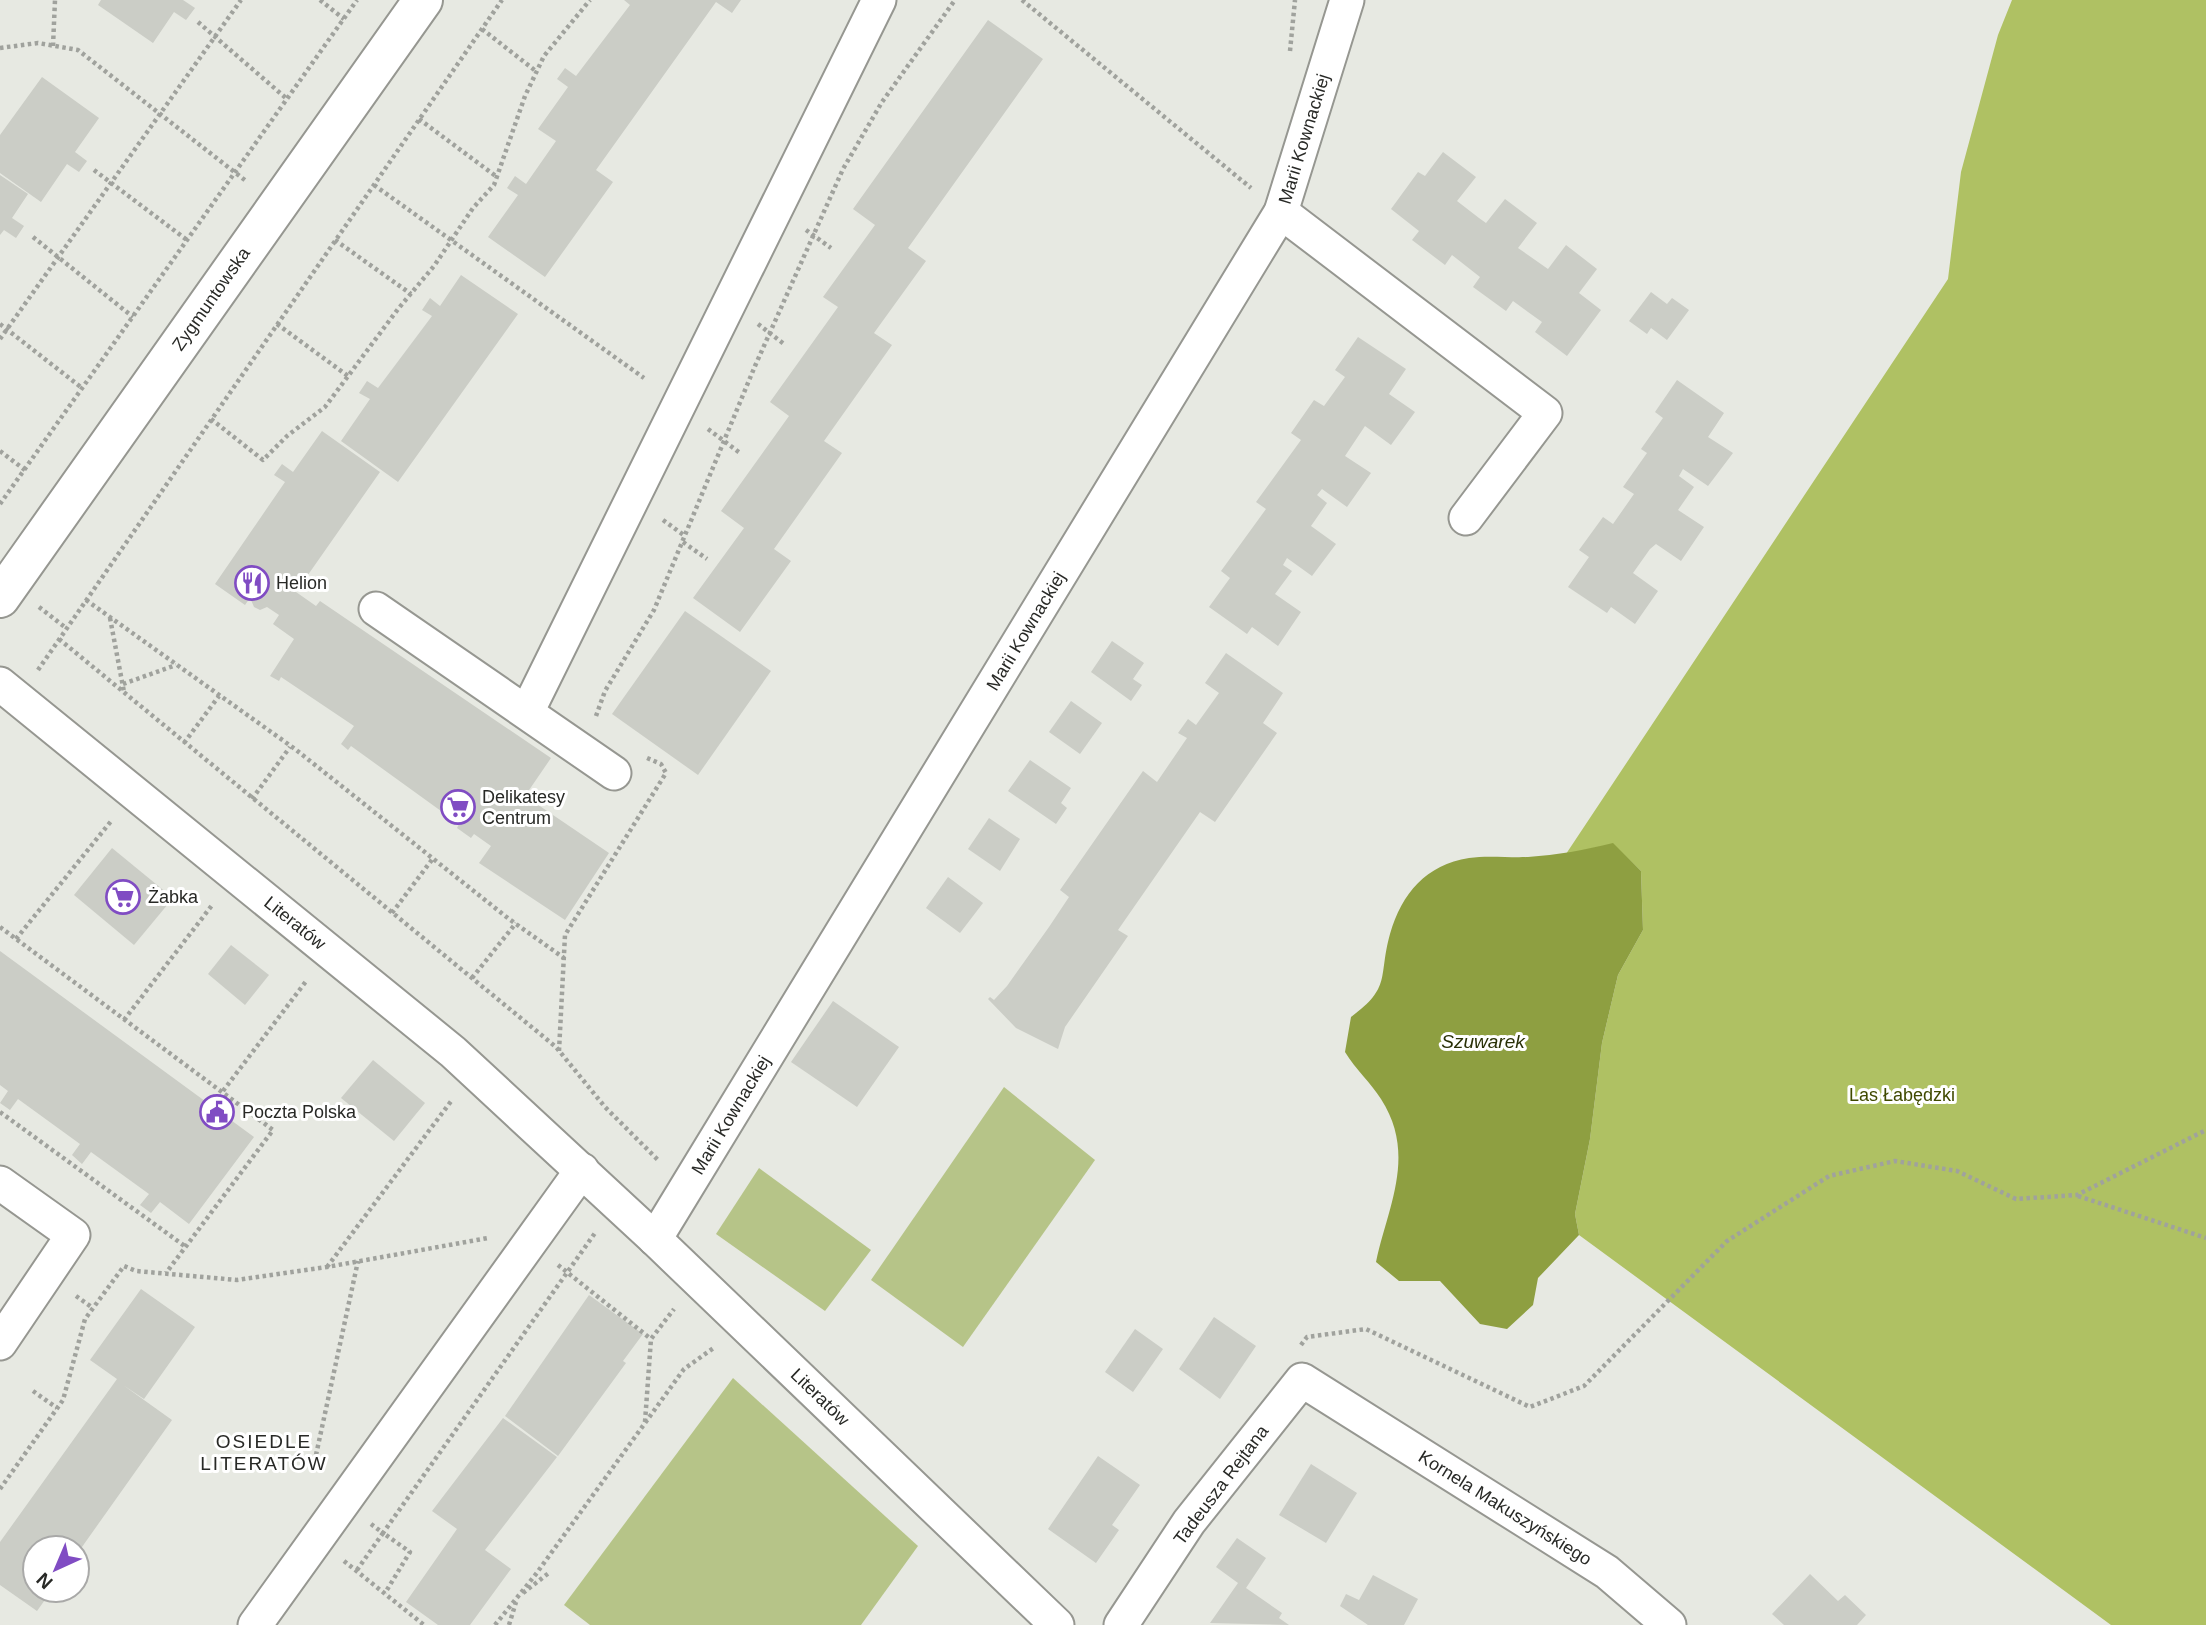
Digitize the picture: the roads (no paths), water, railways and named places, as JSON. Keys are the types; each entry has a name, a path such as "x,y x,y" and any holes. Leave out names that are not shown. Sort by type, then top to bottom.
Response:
{"street":[{"name":"Zygmuntowska","path":"15,599 423,0"},
{"path":"527,712 879,0"},
{"name":"Marii Kownackiej","path":"655,1239 1281,212 1347,0"},
{"path":"1281,212 1545,413 1466,518"},
{"path":"376,609 614,773"},
{"name":"Literatów","path":"0,684 453,1052 655,1239 1057,1625"},
{"path":"255,1625 582,1170"},
{"path":"0,1183 73,1235 0,1343"},
{"name":"Tadeusza Rejtana","path":"1121,1625 1189,1522 1301,1380 1334,1402"},
{"name":"Kornela Makuszyńskiego","path":"1334,1402 1607,1572 1670,1625"}],"water":[{"name":"Szuwarek","path":"1613,843 1641,871 1643,930 1618,975 1602,1043 1590,1139 1575,1214 1579,1235 1538,1278 1533,1305 1507,1329 1480,1324 1440,1281 1399,1281 1376,1262 1396,1180 1397,1140 1392,1120 1381,1099 1345,1052 1351,1017 1364,1007 1378,989 1395,919 1409,894 1428,874 1440,867 1469,858 1539,856"}],"place":[{"name":"Helion","path":"252,583"},
{"name":"Delikatesy Centrum","path":"458,807"},
{"name":"Żabka","path":"123,897"},
{"name":"Poczta Polska","path":"217,1112"}],"district":[{"name":"OSIEDLE LITERATÓW","path":"264,1452"}],"park label":[{"name":"Las Łabędzki","path":"1902,1095"}]}
